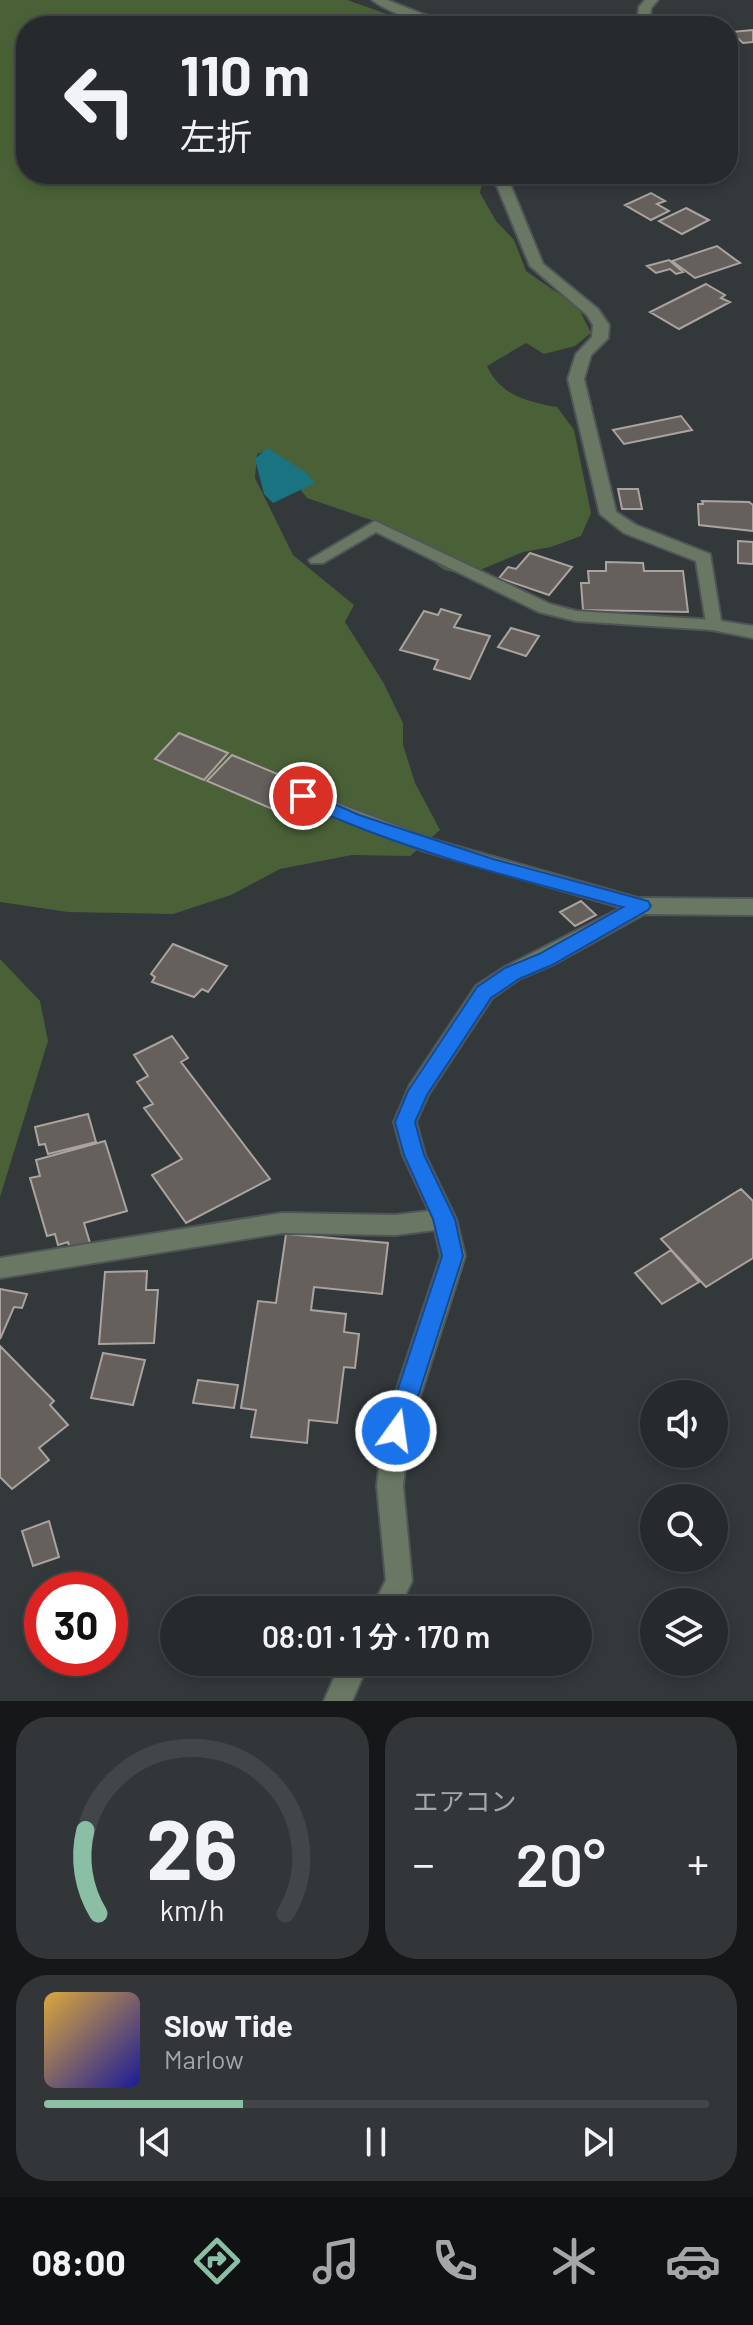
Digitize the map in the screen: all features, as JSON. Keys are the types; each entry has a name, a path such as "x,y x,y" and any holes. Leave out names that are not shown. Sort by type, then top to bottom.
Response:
{"street":[{"path":"503,184 537,266 593,312 601,325 600,338 584,354 576,379 608,514 622,527 643,537 683,545 704,558 713,625 753,632"},
{"path":"391,1596 399,1581 390,1486 396,1431 453,1256 444,1219 414,1155 405,1122 435,1062 484,992 512,973 545,959 641,906 753,907"},
{"path":"0,1268 282,1223 395,1225 444,1219"},
{"path":"338,1701 349,1676"}],"lane":[{"path":"377,0 417,16"},
{"path":"317,560 375,526 545,608 576,616 713,625"},
{"path":"303,796 353,820 490,865 641,906"}],"green space":[{"path":"0,0 347,0 393,16 16,16 16,184 482,184 480,193 496,221 514,240 526,271 578,307 591,333 575,346 544,354 526,343 487,366 499,384 516,396 557,407 574,430 591,513 581,536 551,547 523,552 468,575 444,570 422,554 411,539 380,523 307,498 269,450 257,454 255,478 293,555 354,605 345,622 383,682 403,723 403,745 415,783 440,830 410,856 352,855 280,869 231,895 173,914 68,912 0,902"},
{"path":"0,959 40,1001 48,1041 0,1197"}],"water":[{"path":"267,448 305,472 315,483 273,503 264,494 255,459"}],"building":[{"path":"753,30 753,42 743,43 738,38 738,31"},
{"path":"651,193 665,201 657,204 669,211 651,220 625,205"},
{"path":"686,208 709,220 682,234 659,221"},
{"path":"717,246 740,263 695,278 672,261"},
{"path":"669,260 683,272 676,274 670,269 656,273 647,266"},
{"path":"706,284 725,295 721,298 730,302 679,329 650,312"},
{"path":"681,416 692,430 624,444 613,430"},
{"path":"618,489 638,489 642,509 622,509"},
{"path":"702,501 749,502 753,505 753,531 699,525 698,504 703,504"},
{"path":"738,541 753,542 753,564 738,563"},
{"path":"530,553 572,567 549,595 499,578 508,567 516,569"},
{"path":"606,562 643,563 644,571 683,571 688,612 583,610 581,583 589,583 588,571 606,571"},
{"path":"441,609 461,615 454,627 490,636 470,679 434,669 438,660 400,650 424,611 438,615"},
{"path":"511,628 539,636 526,656 498,647"},
{"path":"179,733 228,753 204,780 155,759"},
{"path":"232,755 306,786 282,813 207,781"},
{"path":"581,901 596,915 575,926 560,912"},
{"path":"173,944 227,966 208,992 202,989 194,997 152,982 155,977 151,974"},
{"path":"172,1036 188,1058 181,1062 270,1179 186,1223 152,1175 182,1159 144,1108 153,1104 137,1082 148,1076 134,1055"},
{"path":"88,1114 96,1142 48,1154 45,1144 39,1145 35,1127"},
{"path":"105,1141 127,1211 84,1223 90,1243 70,1248 68,1242 58,1245 55,1234 47,1236 30,1178 40,1176 36,1160"},
{"path":"741,1189 753,1201 753,1258 706,1287 661,1239"},
{"path":"286,1234 388,1243 382,1294 314,1287 311,1310 346,1314 344,1332 359,1334 355,1368 344,1367 337,1423 309,1420 307,1443 251,1437 256,1410 241,1408 258,1301 276,1303"},
{"path":"671,1250 699,1282 662,1304 635,1273"},
{"path":"147,1271 146,1290 158,1290 154,1343 99,1344 105,1272"},
{"path":"0,1289 27,1294 22,1308 14,1307 0,1339"},
{"path":"0,1346 54,1401 50,1405 68,1425 39,1448 49,1460 12,1489 0,1477"},
{"path":"103,1353 145,1360 133,1405 91,1398"},
{"path":"198,1380 238,1385 234,1408 193,1403"},
{"path":"49,1521 59,1557 33,1566 22,1531"}],"route":[{"path":"303,796 353,820 490,865 641,906 545,959 512,973 484,992 457,1027 418,1091 405,1122 414,1155 444,1219 453,1256 404,1397 396,1431"}]}
